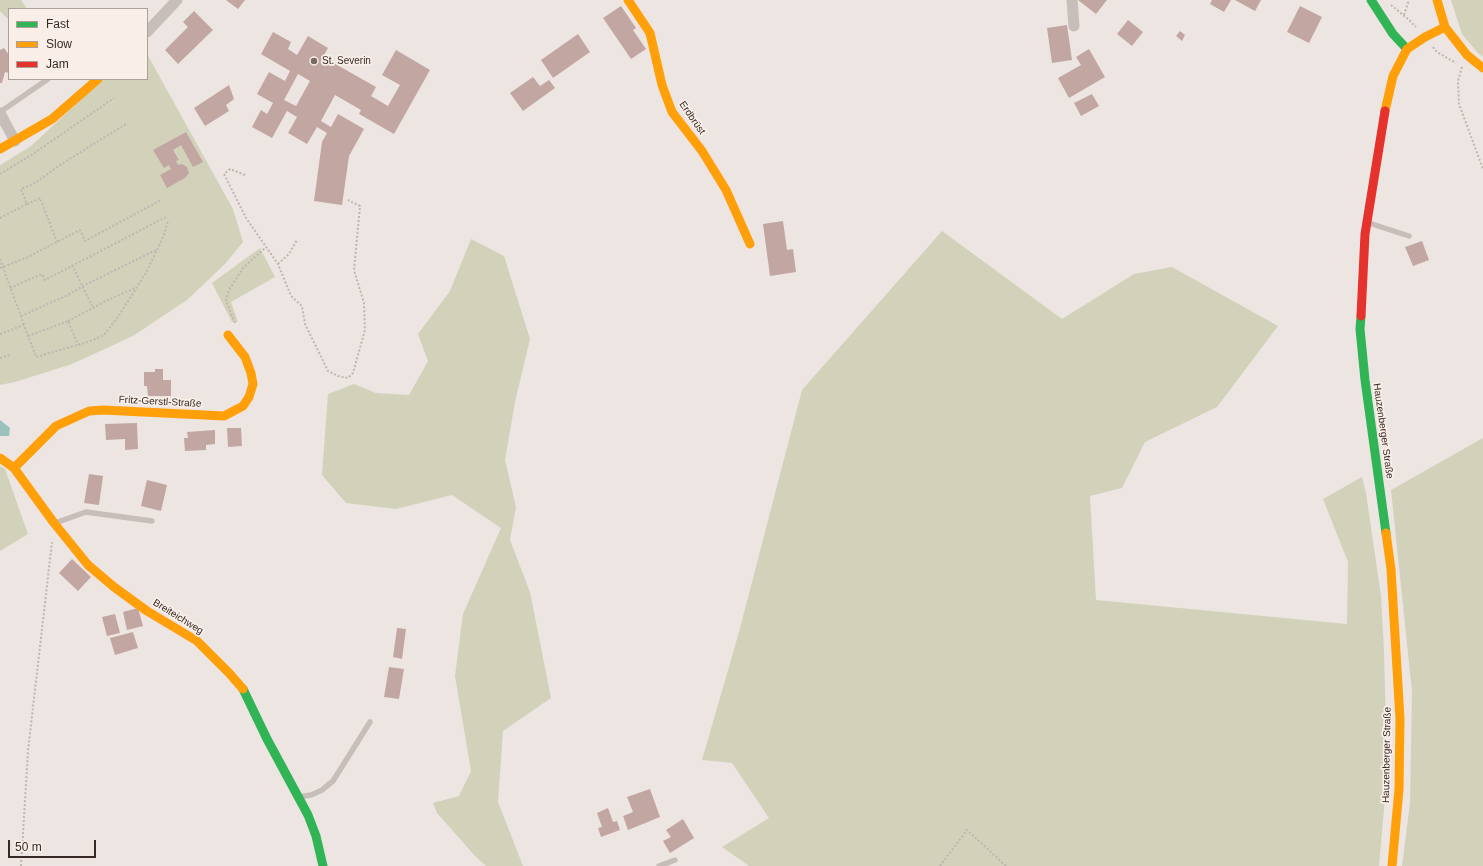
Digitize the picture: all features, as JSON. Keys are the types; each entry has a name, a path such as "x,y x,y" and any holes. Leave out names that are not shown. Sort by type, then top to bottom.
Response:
{"street":[{"path":"148,31 177,0"},
{"name":"Erdbrüst","path":"628,0 650,34 656,54 662,85 672,112 702,151 726,190 750,244"},
{"path":"1072,0 1074,26"},
{"path":"1371,0 1393,34 1406,49"},
{"path":"1437,0 1445,28 1467,55 1483,68"},
{"name":"Hauzenberger Straße","path":"1392,866 1399,789 1400,720 1391,569 1365,380 1360,329 1366,222 1383,118 1393,76 1406,49 1425,36 1445,28"},
{"path":"0,149 52,119 97,80"},
{"path":"0,112 16,140"},
{"name":"Fritz-Gerstl-Straße","path":"14,468 38,442 56,426 76,416 89,412 103,410 224,416 243,406 249,397 253,384 245,357 228,335"},
{"name":"Breiteichweg","path":"0,458 14,468 54,523 88,565 147,611 197,641 229,672 245,692 267,739 308,815 316,836 323,866"}],"lane":[{"path":"0,112 47,80"},
{"path":"1366,222 1409,236"},
{"path":"54,523 86,512 152,521"},
{"path":"298,797 311,795 322,790 333,781 370,722"},
{"path":"659,866 674,860"}],"path":[{"path":"1389,4 1404,15 1409,0"},
{"path":"1462,67 1458,81 1459,104 1483,169"},
{"path":"0,174 33,154 114,98"},
{"path":"27,204 21,189 126,124"},
{"path":"245,175 230,169 224,174 246,218 278,264 291,296 302,306 305,324 328,371 338,376 348,378 353,373 365,330 364,303 354,270 360,206 348,200"},
{"path":"0,218 40,198 58,242"},
{"path":"1,267 26,258 80,230 85,241 161,200"},
{"path":"10,288 42,274 45,280 166,217"},
{"path":"0,259 1,267 36,357 78,345 104,334 118,317 148,271 159,248 168,221"},
{"path":"278,264 289,254 297,240"},
{"path":"228,335 236,324 226,301 230,290 243,268 266,247"},
{"path":"21,316 68,295 159,248"},
{"path":"72,265 93,308"},
{"path":"28,336 68,321 136,288"},
{"path":"68,321 78,345"},
{"path":"0,334 24,325"},
{"path":"0,358 10,355"},
{"path":"21,866 28,751 54,523"},
{"path":"940,866 967,830 1006,866"}],"green space":[{"path":"0,0 21,0 26,8 8,8 8,19 0,11"},
{"path":"1451,0 1483,0 1483,57 1462,34"},
{"path":"148,56 233,209 243,242 225,264 187,300 133,336 72,364 15,382 0,385 0,165 31,146 102,80 148,80"},
{"path":"942,231 1062,319 1134,274 1172,267 1278,326 1217,407 1145,442 1122,488 1090,496 1096,600 1347,624 1348,562 1323,499 1362,477 1366,493 1381,596 1384,650 1387,775 1379,866 749,866 722,847 769,818 732,763 702,760 739,632 802,390"},
{"path":"471,239 504,256 530,339 515,402 505,460 516,507 510,540 530,592 551,698 503,731 498,802 523,866 486,866 475,856 437,813 433,803 459,796 471,771 455,676 463,614 501,528 452,495 396,509 346,503 322,475 328,394 354,384 376,393 409,395 428,361 418,334 450,291"},
{"path":"260,248 275,277 231,302 238,322 232,322 212,283"},
{"path":"1483,438 1483,866 1402,866 1410,803 1412,692 1391,490"},
{"path":"0,466 5,469 28,534 0,551"}],"water":[{"path":"0,420 10,428 9,436 0,436"}],"building":[{"path":"226,0 245,0 238,9"},
{"path":"1078,0 1107,0 1096,14"},
{"path":"1212,0 1231,0 1224,12 1210,4"},
{"path":"1235,0 1261,0 1255,11"},
{"path":"621,6 636,28 633,30 646,49 631,59 603,18"},
{"path":"1300,6 1322,17 1309,43 1287,32"},
{"path":"194,11 213,30 178,64 165,50 188,27 183,22"},
{"path":"1128,20 1143,32 1132,46 1117,34"},
{"path":"1067,25 1072,60 1052,63 1047,28"},
{"path":"1180,31 1185,35 1182,41 1176,36"},
{"path":"273,32 291,42 288,49 297,55 308,36 328,48 323,57 376,87 371,96 388,106 400,85 382,75 396,50 430,70 394,134 359,114 361,110 335,95 321,121 331,127 338,114 364,129 349,156 342,205 314,201 322,142 327,133 317,127 307,144 288,133 297,117 287,111 272,138 252,127 261,110 267,114 273,103 257,94 269,72 285,81 290,71 261,54","holes":["298,74 310,81 296,106 284,100"]},
{"path":"578,34 590,52 553,78 541,60"},
{"path":"4,48 8,54 8,73 5,72 2,83 0,83 0,50"},
{"path":"1089,49 1105,77 1069,98 1058,78 1081,65 1076,57"},
{"path":"533,77 540,86 549,80 555,88 523,111 510,93"},
{"path":"229,85 234,99 226,105 229,111 205,126 194,108"},
{"path":"1092,94 1099,106 1081,116 1074,103"},
{"path":"186,132 203,162 193,167 181,145 173,150 179,160 176,161 178,165 182,164 187,167 189,173 185,178 167,188 160,175 171,169 169,165 164,168 153,150"},
{"path":"783,221 787,250 793,249 796,272 770,276 763,224"},
{"path":"1422,241 1429,260 1413,266 1405,247"},
{"path":"155,369 163,369 163,380 171,380 171,396 148,396 147,386 144,386 144,372 155,372"},
{"path":"137,423 138,449 125,450 125,439 106,440 105,424"},
{"path":"227,428 241,428 242,446 228,447"},
{"path":"215,430 215,444 206,445 206,450 185,451 184,438 188,438 187,432"},
{"path":"89,474 103,476 99,505 84,503"},
{"path":"147,480 167,485 161,511 141,506"},
{"path":"72,559 91,577 78,591 59,573"},
{"path":"138,608 143,626 127,630 123,612"},
{"path":"115,614 120,633 107,636 102,617"},
{"path":"397,628 406,629 402,659 393,657"},
{"path":"133,632 138,648 115,655 110,638"},
{"path":"389,667 404,669 399,699 384,697"},
{"path":"650,789 660,817 628,830 623,816 633,812 627,797"},
{"path":"608,808 613,822 617,821 620,830 601,837 598,828 602,827 597,813"},
{"path":"683,819 694,838 670,853 663,841 671,837 666,830"}],"traffic: fast":[{"path":"1371,0 1393,34 1407,49"},
{"path":"1361,316 1360,329 1365,380 1386,533"},
{"path":"243,689 267,739 308,815 316,836 323,866"}],"traffic: slow":[{"path":"628,0 650,33 662,85 672,112 702,151 726,190 750,244"},
{"path":"1437,0 1445,27 1467,55 1483,68"},
{"path":"1385,111 1393,76 1407,49 1425,37 1445,27"},
{"path":"0,149 52,119 97,80"},
{"path":"14,468 56,426 89,411 103,410 224,416 243,406 249,397 253,384 251,373 245,357 228,335"},
{"path":"0,458 14,468 54,523 88,565 114,587 147,611 197,641 243,689"},
{"path":"1386,533 1391,569 1400,719 1399,789 1392,866"}],"traffic: jam":[{"path":"1361,316 1365,234 1385,111"}],"place":[{"name":"St. Severin","path":"314,61"}]}
